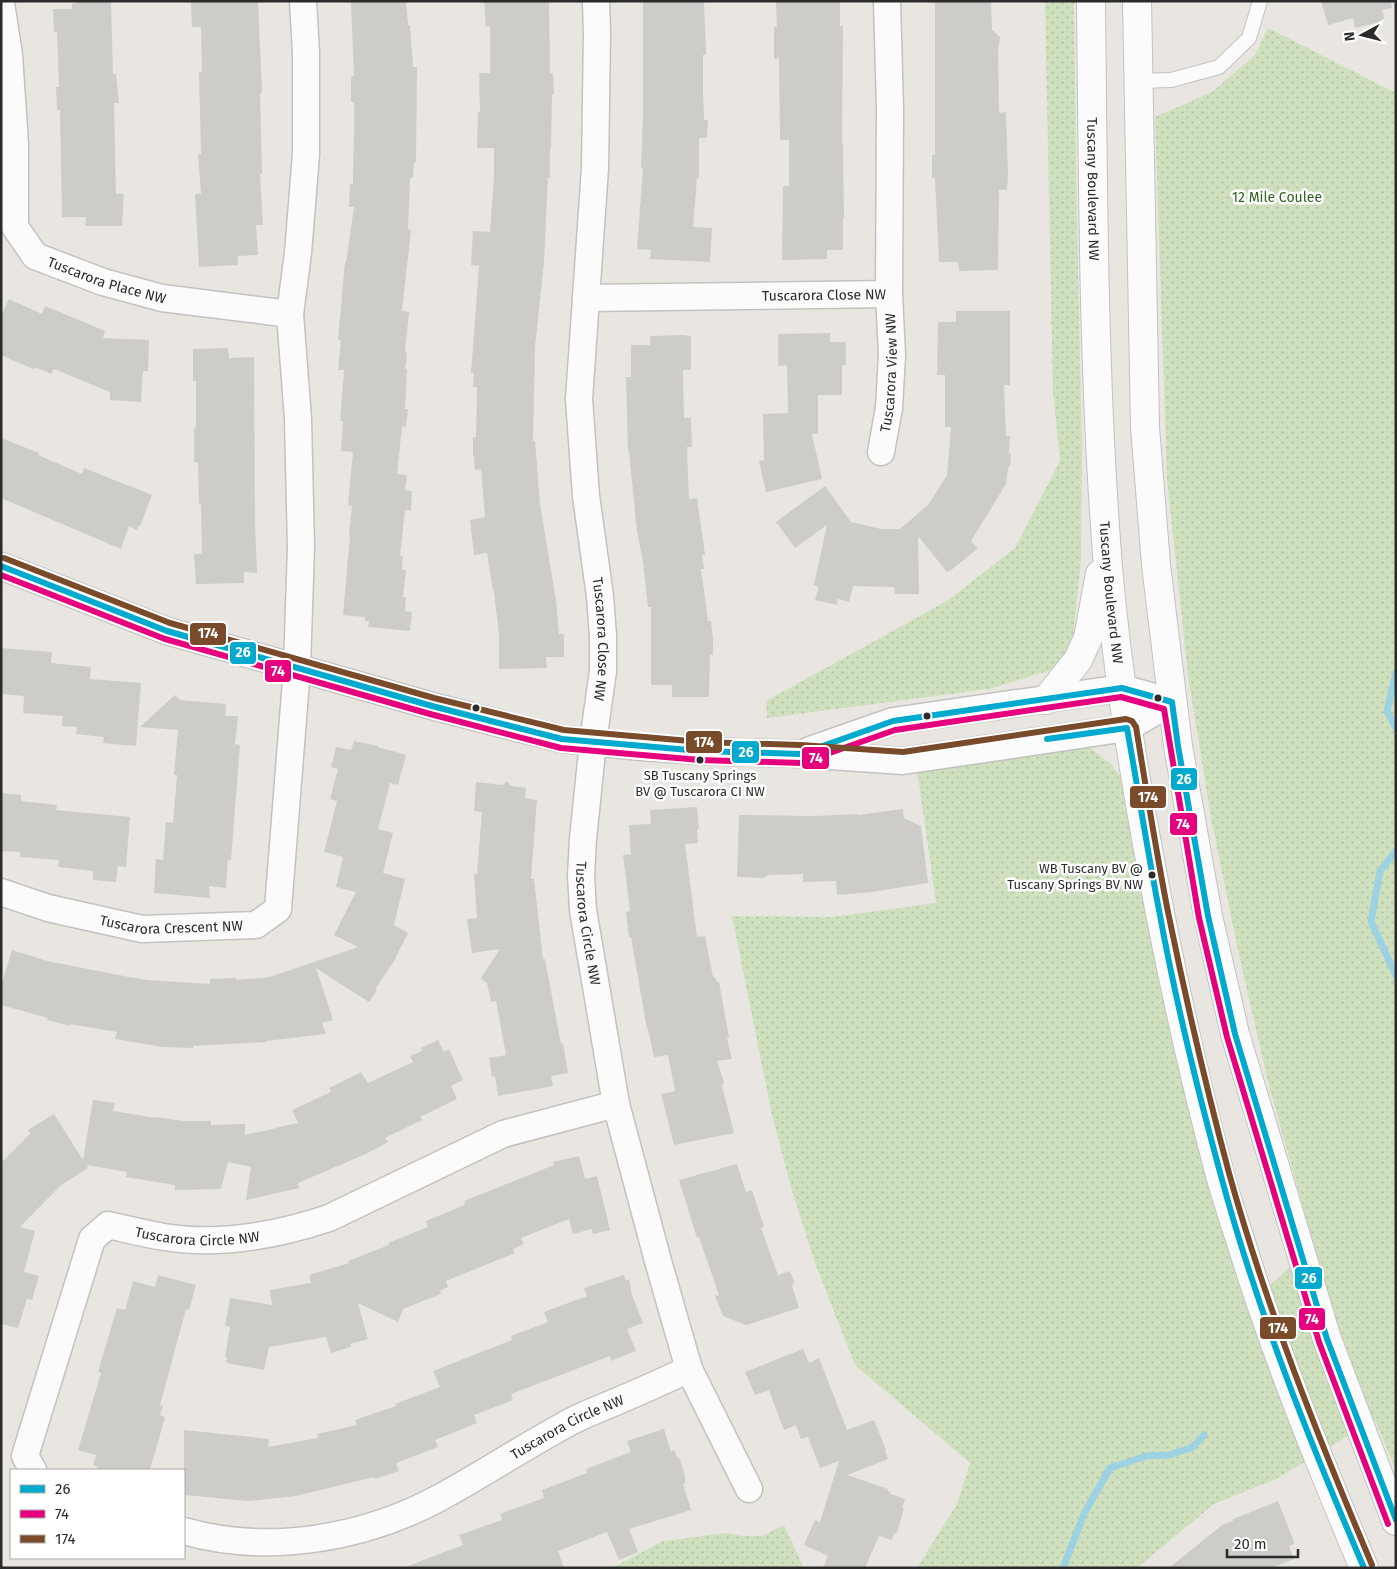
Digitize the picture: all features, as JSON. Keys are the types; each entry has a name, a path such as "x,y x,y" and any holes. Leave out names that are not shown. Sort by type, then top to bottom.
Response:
{"street":[{"path":"296,668 302,547 298,419 290,314 298,253 306,154 306,54 303,1"},
{"name":"Tuscarora Close NW","path":"593,742 601,692 604,636 585,486 579,398 595,168 596,1"},
{"name":"Tuscarora Close NW","path":"586,298 889,294 890,110 886,1"},
{"name":"Tuscany Boulevard NW","path":"1091,1 1095,317 1106,543 1127,728 1159,912 1187,1043 1220,1177 1271,1333 1317,1458 1364,1568"},
{"path":"1138,1 1145,427 1156,565 1178,746 1208,916 1235,1034 1326,1339 1396,1521"},
{"name":"Tuscarora Place NW","path":"1,3 9,56 14,135 14,227 35,256 103,282 162,298 290,314"},
{"name":"Tuscarora View NW","path":"881,452 890,408 892,355 889,294"},
{"path":"1046,700 1078,660 1088,638 1106,543"},
{"path":"1,566 167,631 296,668 562,739 701,751 800,754 903,761 1127,728 1172,702"},
{"name":"Tuscarora Crescent NW","path":"1,892 48,908 142,929 256,925 264,920 278,909 296,668"},
{"path":"800,754 893,721 1122,688 1172,702"},
{"name":"Tuscarora Circle NW","path":"185,1531 225,1539 285,1542 349,1533 380,1524 440,1498 574,1420 661,1383 689,1368 616,1104 583,910 581,876 583,839 593,742"},
{"name":"Tuscarora Circle NW","path":"32,1469 25,1456 92,1239 108,1224 163,1237 213,1241 254,1237 299,1228 329,1218 503,1134 616,1104"},
{"path":"689,1368 749,1489"}],"lane":[{"path":"1138,81 1171,80 1219,67 1249,38 1260,1"}],"green space":[{"path":"1045,1 1074,1 1082,451 1081,560 1073,637 1062,659 1051,670 989,689 767,718 766,701 947,601 1015,548 1060,461 1053,393"},
{"name":"12 Mile Coulee","path":"1268,28 1396,93 1396,1470 1375,1420 1276,1479 1214,1504 1137,1568 917,1568 957,1504 970,1463 855,1365 816,1266 791,1187 772,1115 732,916 832,917 936,903 917,769 1066,746 1090,748 1111,764 1122,778 1139,881 1164,1003 1195,1129 1248,1305 1314,1245 1269,1086 1239,955 1211,818 1188,675 1167,479 1155,117 1212,92 1255,55"},
{"path":"784,1525 804,1568 612,1568 663,1541 727,1533 742,1536 762,1536"}],"building":[{"path":"76,1 111,1 113,74 116,74 119,103 114,103 116,194 124,194 122,226 85,226 86,217 62,217 60,110 57,110 56,87 59,87 57,32 54,32 53,9 72,9 72,4 76,3"},
{"path":"191,1 258,1 262,93 260,93 262,174 260,174 263,225 256,225 258,255 238,256 238,265 199,267 195,194 201,194 198,154 201,154 199,72 202,72 201,27 192,27"},
{"path":"351,1 406,1 413,67 417,67 416,163 414,163 413,178 410,178 408,229 411,230 402,311 409,312 405,352 407,353 405,369 407,369 405,409 408,409 406,427 402,426 397,474 407,475 405,490 412,491 411,510 405,510 400,556 403,556 402,570 406,570 403,597 406,597 405,611 412,612 410,631 368,627 369,621 365,621 365,617 343,615 352,506 348,505 353,452 341,451 343,421 340,421 344,370 338,370 341,340 338,340 345,262 354,207 349,207 350,184 353,184 354,132 354,102 351,102 351,77 354,76"},
{"path":"484,1 549,1 550,73 553,73 554,95 552,95 550,178 548,177 544,262 535,347 533,441 535,441 540,504 556,601 559,634 564,634 564,657 546,657 547,668 499,669 499,635 487,553 474,555 470,520 485,517 481,469 475,470 473,456 473,437 476,437 477,387 473,387 474,373 471,373 479,266 471,265 473,231 490,232 494,176 494,148 477,148 478,112 480,112 479,73 490,73 490,26 486,27"},
{"path":"643,1 704,1 706,55 703,55 703,93 704,120 708,120 707,138 699,138 699,178 697,178 693,227 712,228 710,262 650,259 651,250 637,249 643,168 641,168"},
{"path":"840,1 840,26 843,26 843,250 827,250 827,259 782,260 783,186 789,186 789,140 780,140 779,58 774,59 774,27 777,27 776,2"},
{"path":"935,1 991,1 992,30 1000,37 998,47 999,113 1006,112 1008,174 1007,190 999,190 998,270 959,271 958,262 939,262 935,178 932,178 932,155 935,155"},
{"path":"1321,1 1391,1 1392,8 1382,10 1385,21 1355,28 1353,18 1328,25"},
{"path":"9,299 42,314 45,306 105,331 103,338 149,340 148,371 143,371 141,402 110,400 110,392 54,369 51,374 37,368 33,369 1,355 1,316"},
{"path":"956,311 1010,311 1010,385 1004,385 1006,436 1010,436 1010,466 1008,468 1006,484 971,541 978,548 947,572 918,536 919,594 895,594 894,587 853,586 849,602 838,599 837,605 815,600 819,587 814,585 827,525 795,548 776,522 825,486 851,522 881,529 900,529 929,504 947,475 951,427 945,427 945,375 937,375 938,322 956,322"},
{"path":"830,333 830,342 846,342 846,365 842,365 842,395 818,395 818,434 812,434 822,479 766,492 759,461 764,460 763,414 788,413 787,365 778,366 778,334"},
{"path":"650,336 691,336 691,370 683,370 684,418 691,418 692,447 687,447 689,499 697,498 705,555 702,555 704,569 701,569 708,621 711,621 713,639 713,655 710,655 709,697 672,697 672,685 651,685 651,607 648,607 628,452 626,377 631,377 631,345 650,345"},
{"path":"228,348 229,358 254,357 257,573 244,572 244,583 196,584 194,554 202,554 198,462 194,462 196,381 193,381 193,349"},
{"path":"1,438 39,453 38,455 82,474 84,468 152,495 140,526 137,530 129,526 121,549 1,498"},
{"path":"1,648 52,652 51,663 91,667 90,679 141,683 136,746 103,743 104,737 76,734 77,727 62,726 63,716 23,713 24,696 1,694"},
{"path":"175,695 180,700 226,704 225,716 238,716 235,744 240,745 231,860 228,860 226,888 209,886 210,898 154,893 156,859 163,860 166,822 173,823 177,775 174,775 178,730 140,727"},
{"path":"354,741 406,755 398,785 390,783 378,829 393,833 383,873 405,879 394,925 408,933 394,961 369,1002 316,968 333,1020 322,1023 326,1034 266,1042 193,1046 193,1048 163,1047 115,1039 117,1032 70,1024 70,1026 1,1005 1,986 12,950 47,961 129,977 210,984 210,979 236,978 236,980 270,977 358,947 334,935 356,892 336,887 343,857 324,852 337,801 330,799 338,769 331,767 336,747 351,750"},
{"path":"507,781 511,786 526,788 525,798 537,800 531,879 534,879 543,959 545,959 568,1073 551,1076 553,1086 498,1096 495,1076 492,1077 489,1058 506,1055 496,1001 491,1002 487,983 481,978 500,949 472,953 467,919 477,918 474,874 477,874 482,812 474,811 476,782 503,785"},
{"path":"1,793 21,795 21,801 57,805 56,810 130,817 126,867 118,866 116,882 93,880 93,871 58,867 59,860 20,857 20,852 1,851"},
{"path":"697,807 698,843 685,844 697,937 705,936 713,977 719,982 729,1037 727,1038 732,1059 717,1061 724,1083 722,1086 734,1133 674,1145 661,1094 675,1091 668,1055 654,1057 647,1029 631,937 629,937 626,912 630,911 623,855 631,854 629,825 651,824 650,810"},
{"path":"903,809 904,818 921,826 928,883 872,892 837,895 836,881 803,882 803,874 768,875 764,878 737,877 739,815 858,815"},
{"path":"438,1040 444,1052 449,1049 463,1080 451,1086 457,1099 420,1117 422,1120 385,1138 388,1142 366,1154 298,1183 299,1188 246,1200 251,1167 228,1162 221,1189 175,1190 175,1185 126,1177 127,1172 87,1165 88,1168 61,1185 20,1227 35,1231 24,1272 39,1276 32,1300 27,1299 18,1328 1,1324 1,1163 30,1134 28,1130 54,1114 83,1160 93,1100 115,1103 113,1111 156,1118 183,1121 211,1121 211,1125 245,1124 245,1135 298,1123 292,1110 331,1092 329,1088 361,1072 368,1083 413,1062 410,1056 422,1051 421,1048"},
{"path":"579,1156 585,1179 597,1176 610,1230 593,1234 592,1229 573,1234 569,1219 521,1238 524,1244 513,1249 515,1253 446,1281 448,1287 440,1291 441,1294 403,1309 398,1322 358,1303 368,1339 350,1344 351,1347 331,1353 326,1337 269,1347 264,1370 226,1363 227,1357 225,1357 230,1327 225,1326 230,1298 272,1305 270,1290 311,1283 309,1275 349,1263 348,1261 428,1227 426,1221 465,1205 464,1201 554,1165 553,1162"},
{"path":"737,1164 746,1192 752,1190 764,1227 761,1228 778,1275 790,1271 794,1282 792,1286 799,1308 746,1325 723,1316 715,1296 719,1295 699,1237 697,1238 679,1180"},
{"path":"158,1275 196,1285 189,1310 186,1309 160,1405 163,1406 160,1415 165,1417 150,1469 97,1469 98,1467 93,1465 96,1455 78,1450 101,1373 98,1372 117,1308 125,1310 133,1281 155,1287"},
{"path":"624,1275 626,1281 629,1279 632,1295 643,1323 627,1329 636,1351 611,1361 610,1356 511,1394 513,1400 474,1415 477,1423 435,1440 438,1447 396,1463 399,1471 375,1479 374,1477 296,1496 248,1501 185,1495 184,1430 269,1439 268,1447 318,1438 317,1434 357,1425 355,1420 396,1406 395,1404 440,1387 433,1371 512,1340 511,1336 548,1322 544,1312 587,1296 584,1288"},
{"path":"803,1349 809,1363 819,1358 847,1430 874,1420 886,1450 888,1459 847,1475 888,1489 891,1492 890,1494 905,1499 897,1533 894,1534 892,1540 879,1536 865,1568 823,1568 828,1556 804,1545 815,1520 820,1522 839,1461 820,1468 808,1437 801,1439 796,1425 784,1430 769,1390 755,1395 745,1372"},
{"path":"664,1429 671,1452 674,1450 680,1459 685,1476 685,1483 683,1484 691,1510 629,1529 638,1552 619,1560 607,1532 558,1551 564,1568 408,1568 408,1566 463,1545 459,1535 502,1520 500,1514 544,1498 542,1490 587,1473 586,1469 631,1452 627,1441"},
{"path":"1278,1501 1293,1539 1294,1544 1289,1546 1294,1559 1271,1568 1169,1568 1222,1525"}],"waterway":[{"path":"1396,673 1387,711 1396,728"},
{"path":"1396,851 1380,871 1371,921 1396,976"},
{"path":"1063,1568 1084,1514 1110,1468 1146,1456 1169,1455 1193,1447 1204,1435"}],"transit line":[{"name":"174","path":"4,558 170,623 434,698 564,730 701,742 801,745 903,752 1126,719 1132,721 1136,727 1159,866 1182,978 1204,1076 1229,1173 1276,1322 1332,1469 1372,1565"},
{"name":"26","path":"1,566 167,631 432,706 562,739 701,751 800,754 893,721 1122,688 1172,702 1208,916 1235,1034 1327,1339 1396,1520"},
{"name":"74","path":"1,575 165,639 430,714 561,748 700,760 801,763 895,730 1121,697 1164,709 1199,918 1227,1037 1319,1342 1388,1524"},
{"name":"26","path":"1047,739 1127,728 1150,864 1179,1010 1235,1226 1285,1374 1364,1568"}],"place":[{"name":"SB Tuscany Springs BV @ Tuscarora CI NW","path":"700,760"},
{"name":"WB Tuscany BV @ Tuscany Springs BV NW","path":"1152,875"}]}
